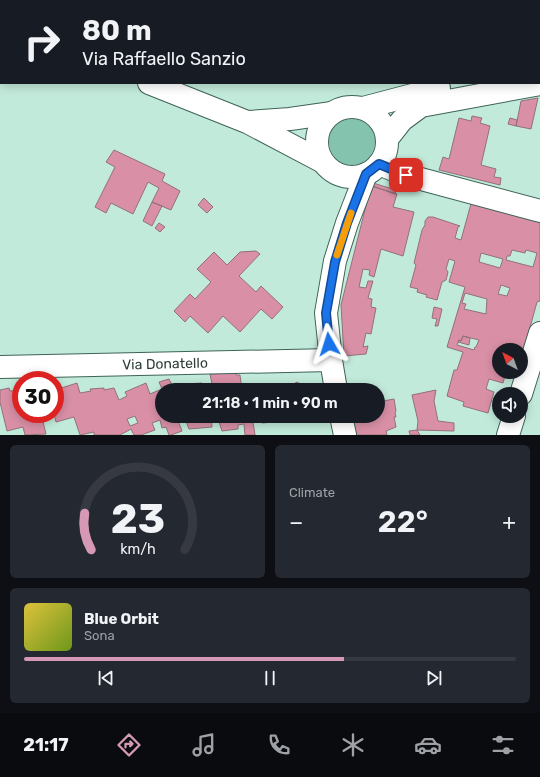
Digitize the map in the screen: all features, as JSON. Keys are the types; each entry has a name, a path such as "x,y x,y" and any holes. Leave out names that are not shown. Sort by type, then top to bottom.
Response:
{"street":[{"path":"152,84 247,122 347,177 357,177 373,169 406,175 540,211"},
{"path":"247,122 290,119 332,113 347,107 363,108 435,86 455,84"},
{"path":"387,138 402,120 421,106 540,84"},
{"path":"335,383 326,313 335,262 347,223 373,169 384,157 387,138 386,130 377,117 363,108"},
{"path":"332,113 321,127 318,135 319,154 343,184 347,201 347,223"},
{"path":"524,387 535,365 540,333"},
{"name":"Via Donatello","path":"0,367 331,360"},
{"path":"342,423 345,435"},
{"path":"508,435 512,423"}],"green space":[{"path":"352,119 365,123 371,129 375,142 371,155 365,161 352,165 339,161 333,155 329,142 333,129 339,123"}],"building":[{"path":"538,98 531,129 516,126 521,101"},
{"path":"472,116 482,118 480,123 490,126 481,165 496,169 494,177 501,178 500,185 439,170 443,157 449,159 459,118 471,121"},
{"path":"510,118 517,120 516,126 508,124"},
{"path":"114,150 165,174 162,181 180,191 171,210 152,202 159,188 148,182 133,214 111,203 106,213 95,207 115,167 106,162"},
{"path":"373,183 396,190 395,194 373,186"},
{"path":"371,186 397,194 393,207 414,212 403,256 381,249 374,277 369,275 370,270 363,269 359,287 366,288 368,281 373,281 368,298 372,299 371,307 376,308 371,334 366,333 363,347 368,346 366,354 344,356 341,305"},
{"path":"204,198 213,207 207,213 198,205"},
{"path":"472,200 540,218 540,301 537,302 526,343 492,343 492,379 504,379 503,383 489,379 486,389 492,391 492,399 488,413 463,406 464,402 447,396 454,370 457,370 463,352 447,347 465,287 449,282 455,261 449,259 446,269 448,272 446,280 442,282 437,300 426,297 427,295 417,292 418,289 410,287 416,265 414,263 422,230 428,217 433,217 460,226 458,227 455,238 461,240","holes":["512,250 525,253 526,250 537,253 533,267 506,260 507,256 510,256","481,253 503,259 500,268 479,262","501,285 510,288 507,296 498,294","465,293 487,299 486,314 464,309 466,304 462,303","463,336 479,340 474,350 457,345 459,340 461,341"]},
{"path":"152,202 162,206 152,226 143,221"},
{"path":"159,223 165,227 160,232 155,228"},
{"path":"256,251 260,254 239,276 256,292 261,286 283,307 272,319 261,309 240,332 223,316 208,333 190,316 185,322 174,311 190,294 195,299 211,282 197,269 214,252 227,265 240,252"},
{"path":"434,307 442,309 438,326 435,326 437,319 432,318"},
{"path":"463,336 470,338 469,345 458,342 459,340 461,341"},
{"path":"236,373 236,375 240,375 241,383 212,383 210,374"},
{"path":"169,379 171,383 159,382"},
{"path":"77,383 80,393 91,391 90,389 104,388 104,390 114,388 119,400 127,396 125,392 146,383 150,394 155,392 155,422 152,423 155,430 141,435 134,435 131,429 120,435 94,435 94,432 80,435 74,417 64,420 64,387","holes":["135,416 138,423 130,426 127,419"]},
{"path":"9,388 10,391 12,391 12,423 43,423 46,434 25,435 23,427 7,431 0,402 0,390"},
{"path":"436,390 434,401 438,421 454,423 454,431 417,430 418,421 412,395"},
{"path":"394,399 396,417 394,417 396,427 386,431 387,435 353,435 352,423 385,423 385,401"},
{"path":"161,423 179,423 182,431 169,435 166,427 162,428"},
{"path":"187,423 212,423 212,427 189,429"},
{"path":"219,423 253,423 255,435 245,435 244,424 238,425 238,429 222,431"},
{"path":"417,430 420,435 410,435 409,431"}],"slow traffic":[{"path":"337,255 351,213"}],"route":[{"path":"329,344 326,313 335,262 347,223 366,174 379,164 406,175"}]}
